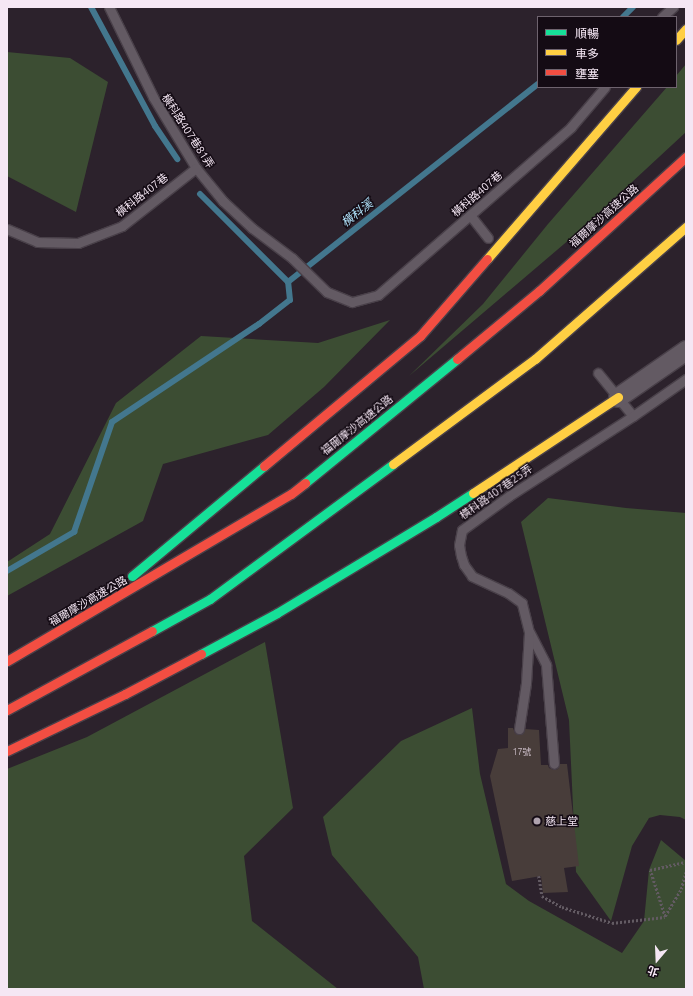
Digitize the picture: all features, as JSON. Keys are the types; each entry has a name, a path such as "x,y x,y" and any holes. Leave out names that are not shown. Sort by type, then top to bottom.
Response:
{"highway":[{"path":"677,39 686,29"},
{"path":"79,620 420,336 635,88"},
{"name":"福爾摩沙高速公路","path":"7,661 291,494 539,291 686,157"},
{"path":"7,710 210,599 535,359 686,227"},
{"path":"7,751 125,694 277,613 436,517 618,397"}],"street":[{"path":"618,397 686,350"}],"lane":[{"name":"橫科路407巷81弄","path":"110,7 153,97 196,168 223,201 296,262 327,292 352,302"},
{"path":"663,16 673,7"},
{"name":"橫科路407巷","path":"352,302 378,295 571,127 604,88"},
{"name":"橫科路407巷","path":"7,230 37,242 78,243 122,226 196,168"},
{"path":"470,215 488,238"},
{"path":"598,373 634,416 686,379"},
{"name":"橫科路407巷25弄","path":"519,729 526,682 529,632 522,603 508,593 472,576 464,565 459,545 462,530 509,496 634,416"},
{"path":"529,632 546,665 554,764"}],"path":[{"path":"665,917 650,870 686,862"},
{"path":"665,917 681,889 686,872"},
{"path":"538,876 542,896 562,907 612,923 665,917"}],"green space":[{"path":"7,52 70,58 108,82 76,212 7,176"},
{"path":"686,64 686,132 577,233 409,376 483,304 548,224 666,88 677,88 677,75"},
{"path":"390,320 324,387 268,435 163,464 143,521 7,596 7,562 50,534 116,403 201,336 318,343"},
{"path":"548,498 626,508 686,513 686,820 680,817 660,815 649,818 632,846 611,921 576,872 569,720 521,522"},
{"path":"265,642 293,808 244,856 252,921 338,989 7,989 7,769 87,737"},
{"path":"472,708 480,774 506,884 529,901 622,953 644,921 649,870 661,840 686,861 686,989 424,989 418,957 332,855 323,817 401,741"}],"building":[{"name":"慈上堂","path":"508,728 513,728 515,733 518,735 523,733 525,729 539,730 541,765 548,765 549,768 554,770 558,769 560,764 567,764 579,866 564,868 568,892 543,893 541,876 512,881 490,776 498,749 508,748"}],"waterway":[{"name":"橫科溪","path":"91,7 155,126 177,159"},
{"name":"橫科溪","path":"624,16 633,7"},
{"name":"橫科溪","path":"200,194 288,282 537,85"},
{"path":"7,571 74,532 112,422 259,324 290,300 288,282"}],"traffic: fast":[{"path":"305,483 457,359"},
{"path":"152,631 210,599 393,464"},
{"path":"132,576 264,466"},
{"path":"201,654 277,613 473,493"}],"traffic: slow":[{"path":"677,39 686,29"},
{"path":"487,259 635,88"},
{"path":"393,464 535,359 686,227"},
{"path":"473,493 618,397"}],"traffic: jam":[{"path":"457,359 539,291 686,157"},
{"path":"264,466 420,336 487,259"},
{"path":"7,661 291,494 305,483"},
{"path":"7,710 152,631"},
{"path":"7,751 125,694 201,654"}],"place":[{"name":"慈上堂","path":"537,821"}]}
